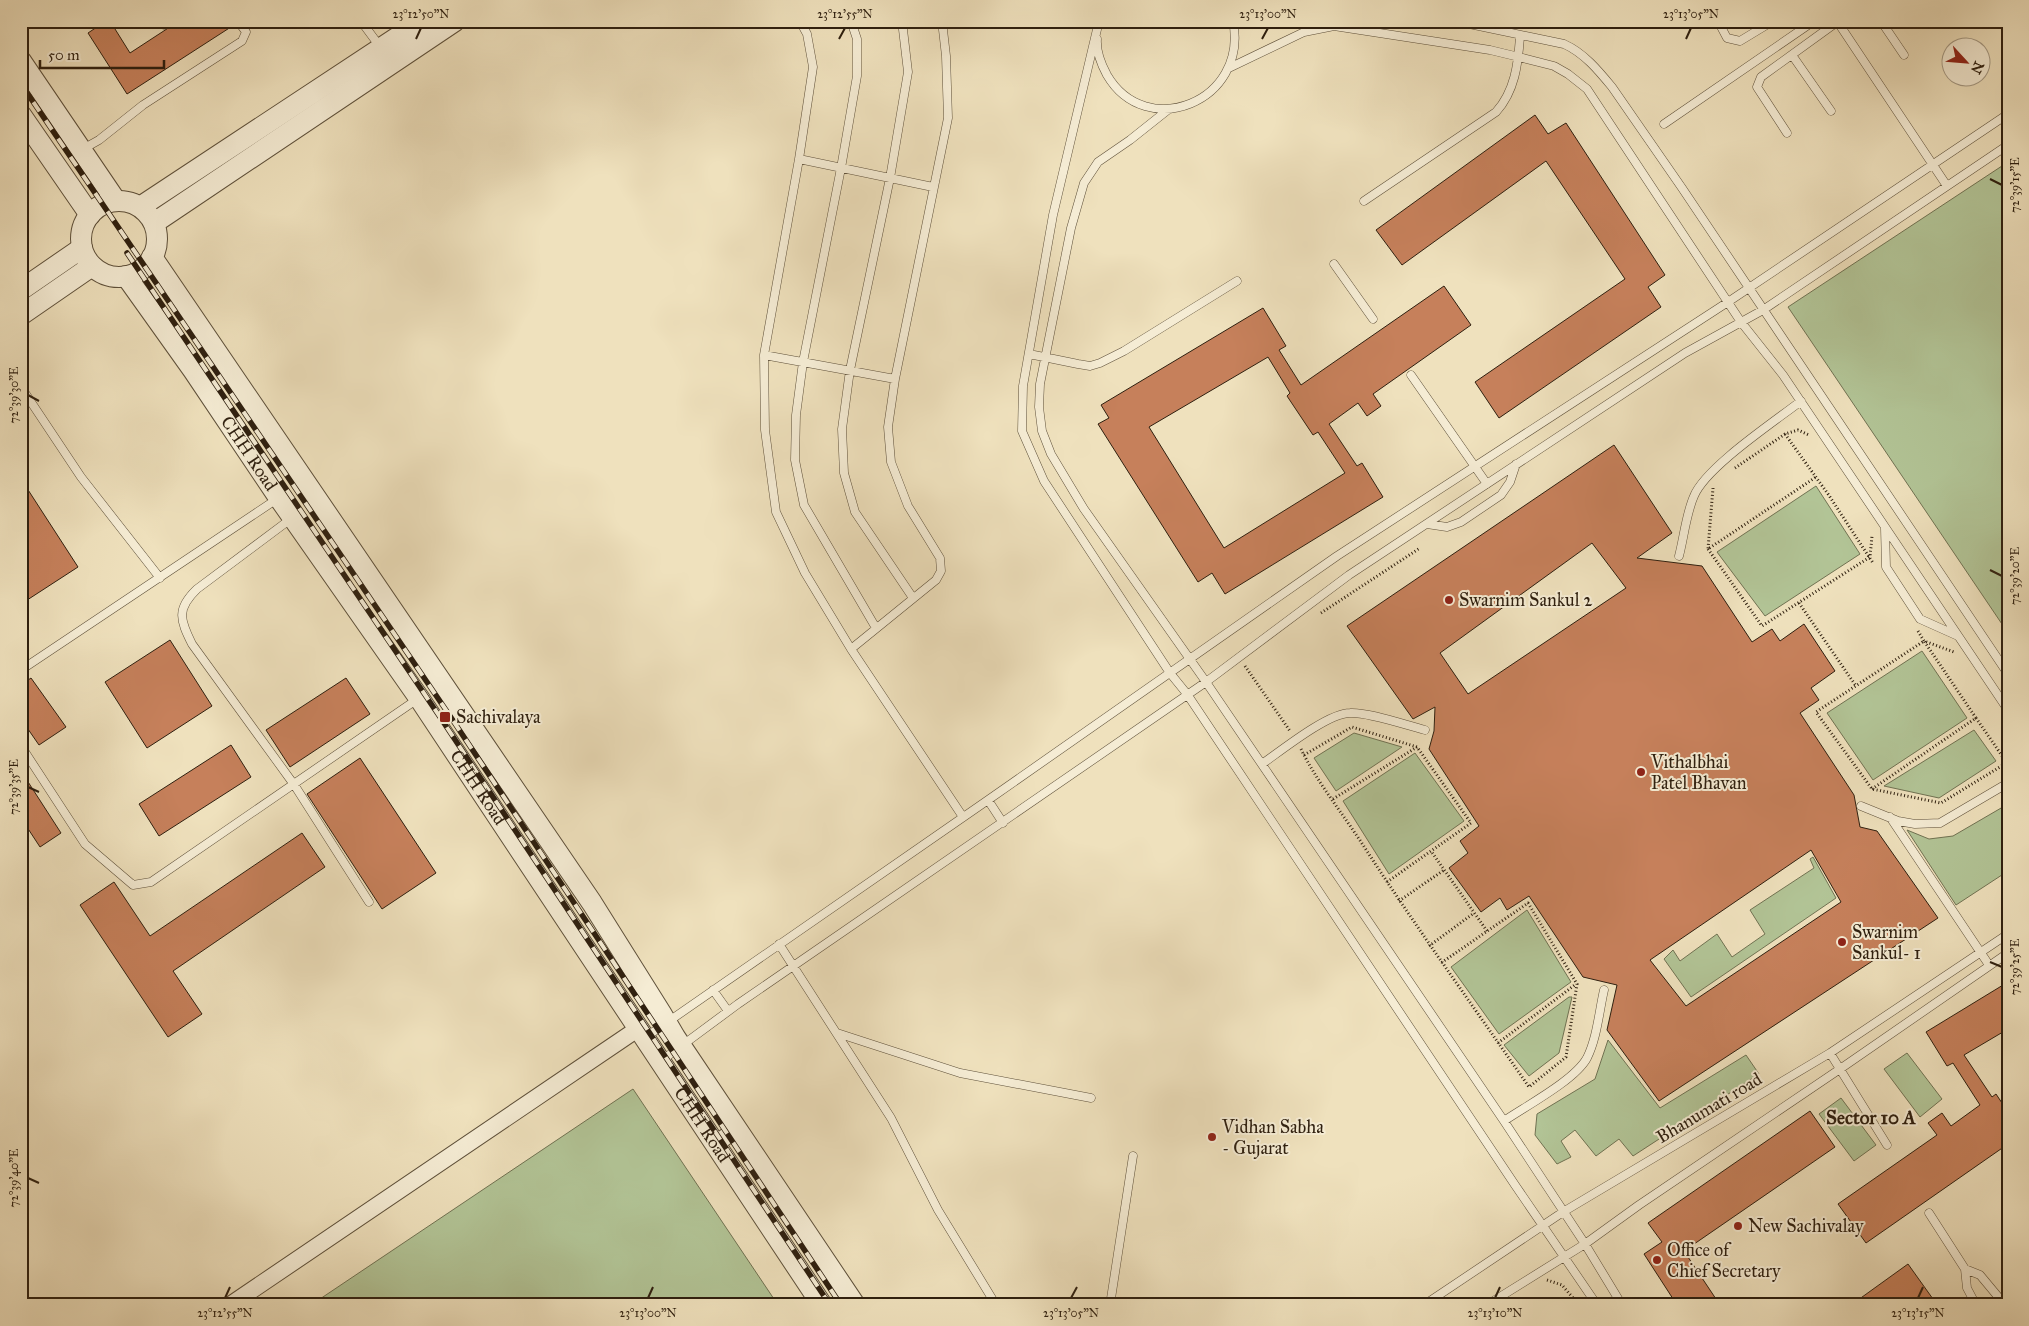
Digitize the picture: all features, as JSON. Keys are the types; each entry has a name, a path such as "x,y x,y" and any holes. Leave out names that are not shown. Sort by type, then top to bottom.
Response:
{"street":[{"path":"154,223 352,79 381,49 422,21"},
{"path":"140,207 352,79 455,21"},
{"path":"21,60 116,201"},
{"path":"21,114 90,215"},
{"path":"116,201 133,203 140,207 154,223 157,240 152,257 146,266 126,276 108,275 92,266 82,248 82,231 90,215 102,205 116,201"},
{"path":"21,290 82,248"},
{"path":"152,257 442,682 521,802 592,903 681,1047 855,1305"},
{"path":"21,315 92,266"},
{"name":"CHH Road","path":"126,276 419,698 822,1305"},
{"path":"279,498 303,478"},
{"path":"419,698 442,682"},
{"path":"230,1305 642,1032"},
{"path":"716,1144 736,1130"}],"lane":[{"path":"82,149 99,140 143,105 242,41 246,32 238,21"},
{"path":"361,21 381,49"},
{"path":"800,21 807,34 813,67 799,159 764,355 765,430 776,512 805,573 852,649 963,817"},
{"path":"851,21 857,39 857,76 842,168 803,362 796,415 795,460 804,505 876,628"},
{"path":"902,21 908,72 890,178 850,370 842,429 844,473 855,512 913,598"},
{"path":"852,649 936,580 941,571 940,558 908,506 891,462 888,427 895,379 948,118 946,56 942,21"},
{"path":"1098,23 1096,45 1101,65 1111,83 1126,97 1145,106 1169,109 1185,106 1203,98 1218,85 1229,68 1235,51 1236,34 1233,21"},
{"path":"1455,21 1570,47 1576,50 1599,71 1682,188 2008,674"},
{"path":"1718,21 1727,38 1740,41 1773,21"},
{"path":"1664,124 1814,21"},
{"path":"1788,133 1757,86 1761,77 1837,21 1947,186"},
{"path":"1881,21 1904,55"},
{"path":"1098,23 1053,215 1023,386 1022,431 1044,481 1170,673 1187,694 1597,1305"},
{"path":"1229,68 1304,32 1334,26 1490,50 1519,57 1554,66 1587,89 1741,322 1801,401 2008,710"},
{"path":"1364,201 1496,112 1509,93 1519,57 1520,36"},
{"path":"1792,55 1831,111"},
{"path":"1169,109 1130,140 1098,162 1084,182 1071,228 1040,384 1039,407 1042,431 1051,454 1084,509 1206,682 1504,1121 1585,1244 1622,1305"},
{"path":"642,1032 667,1022 1337,556 1474,465 1728,302 2008,114"},
{"path":"661,1060 1206,682 1349,575 1685,353 1763,310 2008,145"},
{"path":"799,159 933,188"},
{"path":"1334,264 1372,319"},
{"path":"1029,354 1090,366 1100,363 1124,351 1237,281"},
{"path":"764,355 895,379"},
{"path":"1411,375 1487,484"},
{"path":"21,387 81,476 160,578"},
{"path":"1680,556 1694,496 1703,480 1801,401"},
{"path":"1427,524 1447,527 1461,522 1502,495 1510,482 1516,464"},
{"path":"21,670 279,498"},
{"path":"293,517 197,589 187,599 182,611 182,625 192,644 294,786 369,902"},
{"path":"1885,527 1886,567 1920,619 1958,636"},
{"path":"21,746 85,844 133,885 151,882 294,786 419,698"},
{"path":"1262,764 1334,715 1350,712 1425,730"},
{"path":"1861,806 1890,818 1915,824 1940,823 2008,784"},
{"path":"988,800 1003,824"},
{"path":"1890,818 1989,965"},
{"name":"Bhanumati road","path":"1424,1305 1563,1212 1830,1053 2008,934"},
{"path":"779,944 891,1118 938,1210 996,1305"},
{"path":"1487,1305 1585,1244 1639,1205 2008,953"},
{"path":"713,990 728,1012"},
{"path":"1504,1121 1578,1071 1587,1058 1593,1042 1604,990"},
{"path":"837,1033 960,1073 1091,1098"},
{"path":"1830,1053 1887,1145"},
{"path":"1110,1305 1133,1156"},
{"path":"1929,1213 1965,1269 1967,1288 1976,1305"},
{"path":"1965,1269 1980,1275 2005,1305"}],"path":[{"path":"1728,473 1785,434 1875,565"},
{"path":"1708,550 1816,477"},
{"path":"1714,483 1708,550 1762,626 1870,557"},
{"path":"1316,616 1420,548"},
{"path":"1799,602 1856,686"},
{"path":"1914,626 2007,762 1941,803 1872,789 1816,712 1924,641"},
{"path":"1243,664 1297,740 1304,755 1429,946 1529,1087 1566,1057 1577,984 1528,903 1442,963"},
{"path":"1872,789 1976,718"},
{"path":"1304,755 1352,727 1417,747 1471,823 1387,882"},
{"path":"1333,799 1417,747"},
{"path":"1431,852 1487,931"},
{"path":"1399,901 1444,870"},
{"path":"1429,946 1474,913"},
{"path":"1498,1043 1577,984"},
{"path":"1539,1284 1547,1280 1562,1285 1579,1305"}],"green space":[{"path":"2008,162 2008,633 1788,307"},
{"path":"1816,486 1860,554 1765,616 1717,552"},
{"path":"1922,651 1967,718 1873,780 1827,713"},
{"path":"1974,730 1996,761 1939,798 1884,786"},
{"path":"1354,733 1402,747 1336,791 1314,758"},
{"path":"1415,753 1464,821 1389,874 1343,801"},
{"path":"2008,804 2008,871 1956,905 1907,830 1929,839 1953,836"},
{"path":"1813,857 1836,898 1691,997 1664,959 1673,950 1680,961 1717,934 1732,957 1765,934 1750,910 1814,868 1810,859"},
{"path":"1527,910 1571,982 1499,1034 1451,967"},
{"path":"1569,997 1572,997 1559,1053 1529,1076 1504,1045"},
{"path":"1608,1040 1660,1108 1746,1055 1759,1074 1633,1156 1619,1139 1596,1156 1575,1130 1561,1141 1571,1157 1557,1164 1535,1135 1537,1114 1595,1079"},
{"path":"1907,1053 1942,1099 1920,1117 1884,1069"},
{"path":"633,1089 778,1305 311,1305"},
{"path":"1841,1098 1876,1145 1854,1161 1819,1114"}],"building":[{"path":"106,21 110,21 130,53 179,21 232,21 234,25 127,94 88,33"},
{"path":"1535,115 1548,134 1566,123 1665,275 1648,287 1661,307 1499,418 1475,382 1625,279 1546,161 1402,265 1376,230"},
{"path":"1444,286 1471,325 1373,394 1381,406 1367,416 1358,403 1329,424 1357,466 1362,463 1383,497 1225,594 1212,573 1198,582 1098,424 1109,418 1101,405 1263,308 1286,346 1279,350 1301,385","holes":["1268,357 1290,393 1287,396 1313,435 1318,432 1345,473 1224,548 1149,427"]},
{"name":"Vithalbhai Patel Bhavan","path":"1614,445 1672,533 1637,558 1702,566 1752,642 1772,629 1780,641 1804,624 1835,671 1811,688 1819,700 1800,713 1854,795 1860,827 1877,831 1938,918 1659,1101 1607,1030 1617,985 1583,977 1529,896 1507,910 1500,898 1481,912 1449,868 1468,853 1460,841 1479,826 1429,749 1434,731 1435,707 1413,719 1347,626","holes":["1592,543 1626,588 1468,694 1440,653","1811,850 1841,902 1686,1006 1650,960"]},
{"path":"21,479 78,567 21,604"},
{"path":"170,640 212,706 147,748 105,682"},
{"path":"31,678 66,727 39,745 21,719 21,685"},
{"path":"346,678 370,714 290,767 266,730"},
{"path":"231,745 251,777 159,836 139,804"},
{"path":"360,758 436,873 382,909 307,794"},
{"path":"21,771 61,833 40,847 21,818"},
{"path":"302,833 325,867 173,971 202,1014 168,1037 80,905 114,882 150,936"},
{"path":"2008,982 2008,1029 1964,1055 1992,1097 1996,1094 2008,1112 2008,1144 1866,1243 1838,1204 1937,1135 1928,1123 1942,1113 1951,1126 1980,1105 1953,1063 1947,1066 1926,1032"},
{"path":"1810,1111 1835,1147 1684,1251 1720,1305 1677,1305 1644,1254 1662,1242 1648,1223"},
{"path":"1908,1264 1933,1299 1926,1305 1851,1305"}],"railway":[{"path":"21,84 448,713 841,1305"},
{"path":"127,253 442,720 830,1305"}],"place":[{"name":"Swarnim Sankul 2","path":"1449,600"},
{"name":"Sachivalaya","path":"445,717"},
{"name":"Vithalbhai Patel Bhavan","path":"1641,772"},
{"name":"Swarnim Sankul- 1","path":"1842,942"},
{"name":"Vidhan Sabha - Gujarat","path":"1212,1137"},
{"name":"New Sachivalay","path":"1738,1226"},
{"name":"Office of Chief Secretary","path":"1657,1260"}],"district":[{"name":"Sector 10 A","path":"1871,1117"}]}
